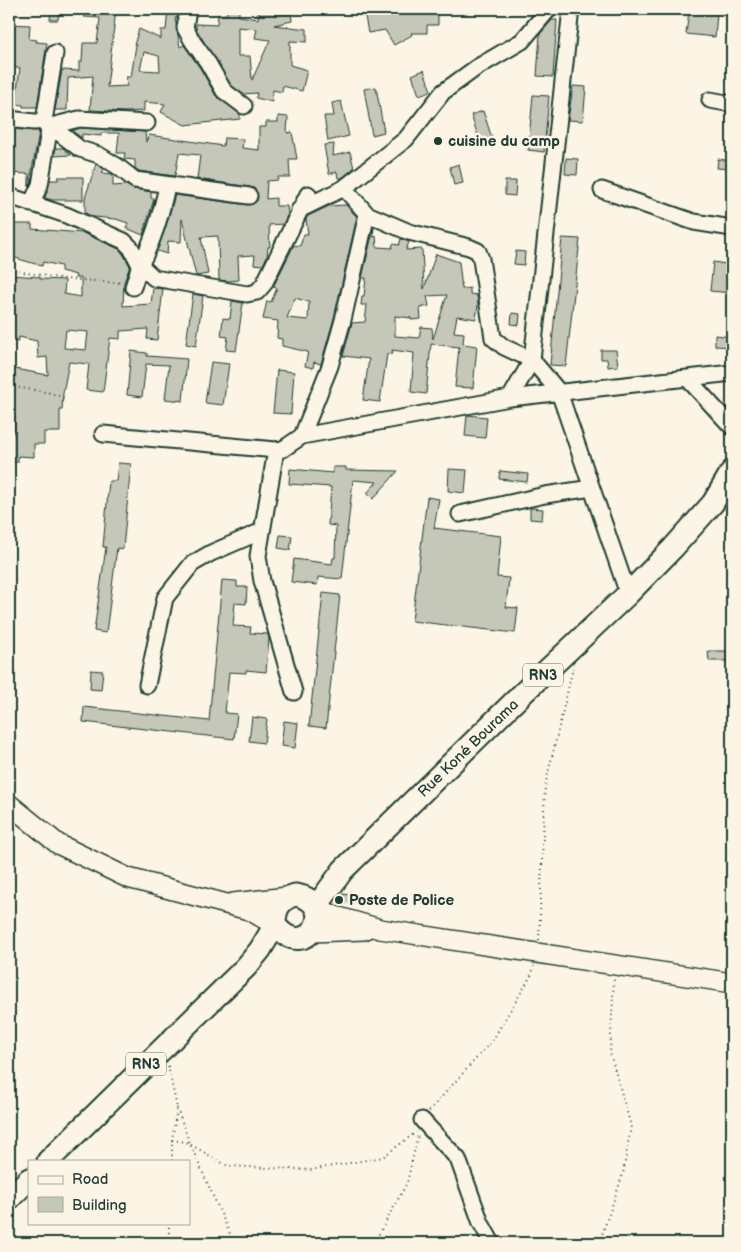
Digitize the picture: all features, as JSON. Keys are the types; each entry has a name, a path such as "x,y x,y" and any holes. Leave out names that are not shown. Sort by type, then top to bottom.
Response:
{"highway":[{"name":"Rue Koné Bourama","path":"316,907 343,870 673,548 713,503 732,471"},
{"name":"Rue Koné Bourama","path":"288,897 312,887 343,870"},
{"path":"288,897 295,895 304,896 316,907"},
{"name":"RN3","path":"49,1160 246,967 260,950 275,925 276,909 288,897"},
{"name":"RN3","path":"246,967 309,934 318,920 316,907"},
{"path":"275,925 289,937 298,939 309,934"},
{"path":"9,1199 28,1181"}],"main road":[{"path":"9,804 58,844 128,878 249,910 275,925"},
{"path":"229,904 288,897"},
{"path":"316,907 335,916 380,929 732,983"},
{"path":"309,934 380,929"}],"street":[{"path":"188,9 186,28 193,42 224,91 244,106"},
{"path":"300,210 344,188 406,138 443,92 476,68 522,41 549,9"},
{"path":"510,398 532,360 571,9"},
{"path":"31,204 40,185 49,130 47,124 55,53"},
{"path":"710,100 732,104"},
{"path":"9,119 47,124 79,119 147,123"},
{"path":"47,124 80,149 99,155 135,180 249,196"},
{"path":"133,287 140,265 150,248 167,186"},
{"path":"344,188 367,214 409,232 470,247 478,251 481,259 493,338 504,347 532,360 560,392 628,594"},
{"path":"602,190 694,222 732,228"},
{"path":"9,196 66,216 124,240 131,248 140,265 154,278 247,294 257,292 264,284 308,194"},
{"path":"302,436 330,366 343,320 367,214"},
{"path":"103,434 276,450 283,449 302,436 510,398 732,373"},
{"path":"687,378 732,426"},
{"path":"276,450 258,556 262,582 294,692"},
{"path":"460,514 545,495 592,488"},
{"path":"148,685 165,598 192,564 211,553 262,531"},
{"path":"421,1124 458,1159 481,1223 492,1243"}],"path":[{"path":"9,270 124,284 133,287"},
{"path":"9,386 51,393 64,398"},
{"path":"599,1243 623,1174 631,1126 610,1053 614,966"},
{"path":"163,1047 177,1108 190,1144 234,1243"},
{"path":"172,1160 172,1140 177,1108"},
{"path":"172,1140 190,1144 228,1166 310,1170 383,1157 421,1124"},
{"path":"168,1243 169,1224"}],"building":[{"path":"51,9 59,9 58,20 50,20"},
{"path":"85,9 116,9 107,87 127,86 126,77 131,77 136,45 134,45 139,29 161,39 161,30 166,30 168,9 179,9 177,18 175,18 180,47 184,45 216,96 240,114 240,119 185,125 161,112 165,104 144,102 144,111 90,110 93,76 68,78 67,110 55,110 62,70 79,71 79,62 82,62 83,43 97,43 100,18 84,17","holes":["144,52 159,56 160,71 140,70"]},
{"path":"227,9 239,9 239,16 258,19 259,9 285,9 285,14 291,13 292,21 274,25 307,29 307,42 290,41 290,65 307,70 302,91 283,86 282,92 273,90 272,102 256,98 257,93 243,94 231,85 196,29 196,24 217,25 218,15 227,14","holes":["238,27 257,29 255,38 270,40 252,80 250,56 238,56"]},
{"path":"376,9 438,9 438,25 427,25 427,33 411,33 412,35 394,45 385,30 368,33 364,11"},
{"path":"689,11 717,13 715,37 686,34"},
{"path":"552,20 557,20 553,77 537,76 540,34"},
{"path":"9,24 30,25 29,39 47,43 37,107 23,107 23,105 15,104 20,68 9,68"},
{"path":"424,70 431,91 419,95 412,75"},
{"path":"573,86 586,87 583,121 568,120"},
{"path":"376,87 384,132 372,135 364,89"},
{"path":"533,95 549,96 544,152 528,150"},
{"path":"341,101 349,136 328,141 324,116 334,116 332,103"},
{"path":"483,111 493,141 481,145 471,115"},
{"path":"278,116 288,117 287,133 292,132 297,159 289,159 290,177 278,177 278,180 267,181 266,199 276,198 276,206 287,206 288,214 283,224 269,225 270,247 268,247 263,265 254,264 255,255 238,256 239,280 229,281 219,280 218,236 201,237 208,274 196,276 182,219 181,242 168,241 167,254 157,251 175,195 248,205 257,201 258,197 255,189 197,179 200,155 179,153 175,176 139,171 135,168 135,160 124,159 125,153 117,153 119,133 101,133 101,136 82,134 82,138 72,131 80,128 145,132 146,142 149,135 223,146 224,138 243,139 242,148 259,150 259,127 266,127 266,122 278,122"},
{"path":"10,129 39,132 29,186 29,174 9,173"},
{"path":"334,144 333,156 350,152 354,168 342,178 338,178 337,172 329,174 324,145"},
{"path":"56,148 63,148 71,155 54,156"},
{"path":"566,158 578,159 577,175 565,174"},
{"path":"718,159 732,161 732,169 717,168"},
{"path":"96,164 104,169 102,173 113,174 113,186 126,185 134,189 151,192 151,198 154,199 143,235 126,228 128,223 116,219 94,217 85,213 85,198"},
{"path":"459,164 463,183 454,185 450,167"},
{"path":"58,177 83,177 83,200 52,200 45,198 50,180 58,180"},
{"path":"505,181 516,181 515,196 505,195"},
{"path":"346,205 357,217 334,318 321,364 314,362 313,368 305,366 308,352 282,346 282,339 277,338 278,321 263,319 267,301 271,302 277,288 273,287 294,245 300,246 304,234 308,234 306,219 308,216 329,206","holes":["295,298 309,302 308,320 287,318"]},
{"path":"9,224 32,224 32,229 83,233 119,249 130,266 124,282 123,306 151,304 153,288 163,289 157,340 147,339 148,329 120,331 120,339 110,338 103,392 86,390 89,364 69,362 62,410 60,410 60,432 44,432 44,444 34,444 34,457 18,456 18,462 10,462 9,434 13,434 15,416 13,416 12,404 9,404 9,368 48,375 47,357 38,358 37,341 19,337 18,342 9,340 9,275 65,280 64,294 81,297 81,278 75,278 76,275 61,271 61,266 43,262 42,266 9,256 14,237 9,237","holes":["66,330 88,332 86,350 64,348"]},
{"path":"374,227 373,237 376,236 377,247 392,248 393,244 399,245 401,239 409,242 406,250 422,249 424,289 436,254 459,262 462,289 470,288 470,294 477,295 476,319 457,316 454,332 464,333 463,344 477,346 473,388 455,387 459,347 431,344 426,394 411,392 414,353 392,350 393,354 387,354 380,402 363,400 369,359 343,356 352,323 365,322 367,305 361,305 366,278 362,278","holes":["447,295 433,339 432,328 421,327 419,338 395,336 395,316 411,318 411,320 421,319 420,308 429,306 427,296"]},
{"path":"562,238 580,239 566,366 550,365"},
{"path":"516,251 525,252 524,265 514,264"},
{"path":"713,262 732,265 732,293 710,291"},
{"path":"193,294 203,296 196,346 186,344"},
{"path":"232,301 243,303 236,351 226,350 228,337 221,336 223,318 230,319"},
{"path":"512,313 520,314 519,325 511,324"},
{"path":"715,335 732,337 732,347 715,346"},
{"path":"601,350 616,350 618,366 608,367 607,359 601,359"},
{"path":"131,351 147,353 147,356 187,359 183,401 165,399 169,365 146,364 142,397 127,395"},
{"path":"211,362 229,364 223,405 205,403"},
{"path":"277,370 294,372 291,414 273,413"},
{"path":"467,415 487,417 485,438 465,436"},
{"path":"118,463 131,464 123,549 117,548 106,633 94,631 106,547 103,547 109,481 116,481"},
{"path":"333,467 346,467 346,470 398,471 373,499 367,493 377,482 353,480 342,579 318,577 317,585 291,582 294,559 332,564 333,558 335,558 336,526 328,525 331,487 289,484 290,469 333,473"},
{"path":"449,469 467,470 465,493 448,491"},
{"path":"500,471 528,474 527,482 499,479"},
{"path":"427,497 439,499 434,528 501,536 497,577 509,578 506,607 518,608 515,633 412,621"},
{"path":"530,508 543,509 542,520 530,519"},
{"path":"280,535 292,536 290,550 278,548"},
{"path":"222,580 237,581 237,587 247,587 246,604 235,603 233,626 251,627 250,633 268,634 269,639 266,672 246,670 246,673 229,672 225,713 237,714 234,739 83,722 84,707 209,721"},
{"path":"323,593 340,595 326,728 309,726"},
{"path":"708,651 729,651 729,661 709,661"},
{"path":"91,670 103,671 101,690 90,689"},
{"path":"252,717 267,719 264,743 249,741"},
{"path":"284,721 298,723 295,748 281,746"},
{"path":"343,894 367,898 367,901 343,903"}],"place":[{"name":"cuisine du camp","path":"438,141"},
{"name":"Poste de Police","path":"339,900"}]}
